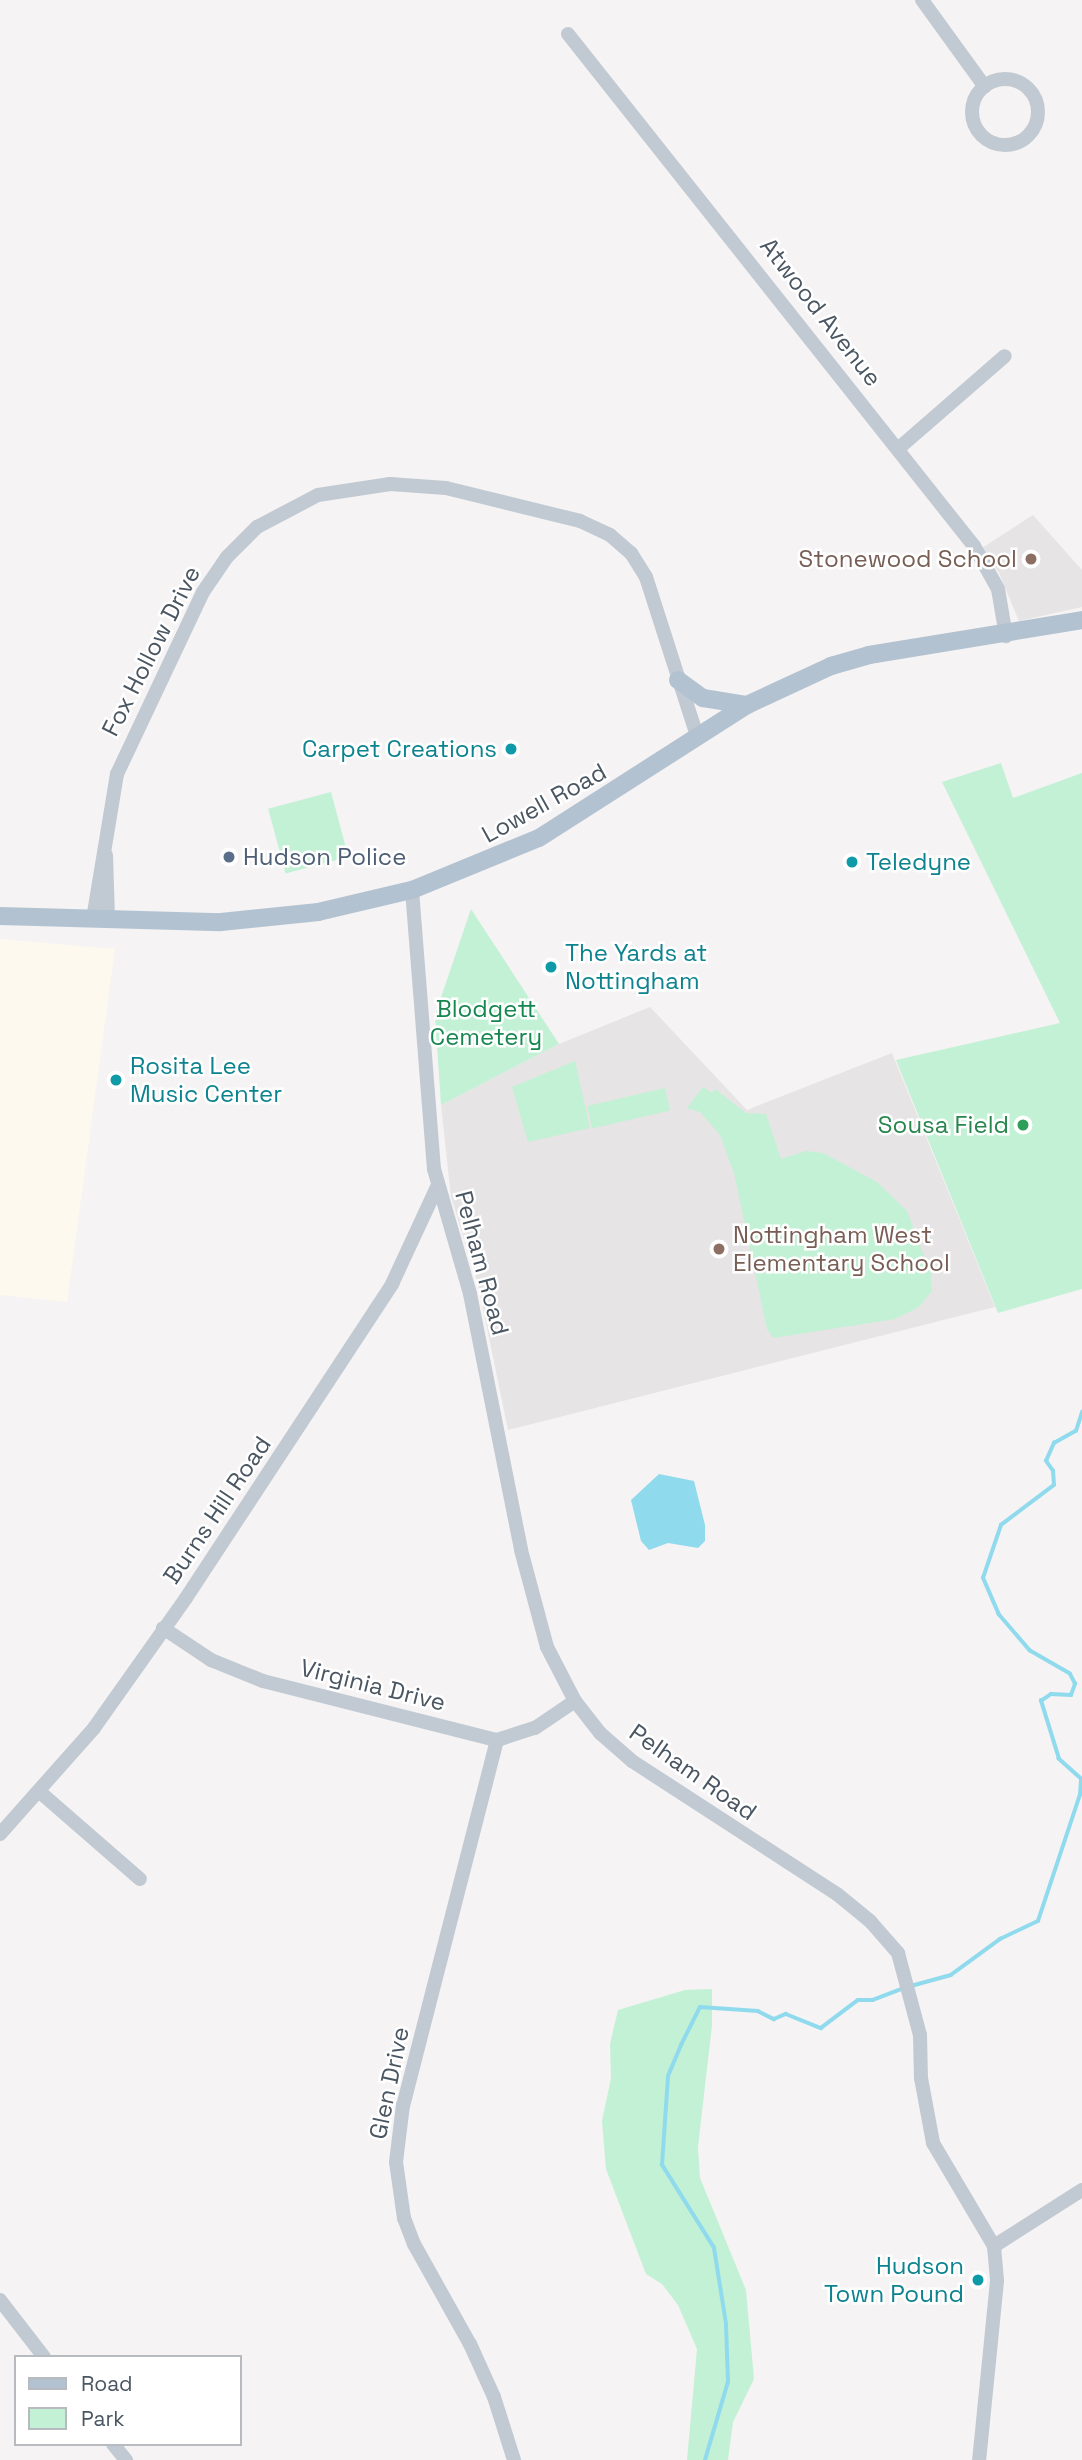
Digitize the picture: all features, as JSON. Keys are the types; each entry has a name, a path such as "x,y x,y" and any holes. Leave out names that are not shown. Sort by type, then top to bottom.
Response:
{"main road":[{"name":"Lowell Road","path":"0,916 203,923 318,912 412,890 539,838 747,705 820,671 869,655 1076,625"},
{"path":"678,680 703,698 747,705"}],"street":[{"path":"922,0 985,87"},
{"name":"Atwood Avenue","path":"568,34 899,448 990,571 1002,602 1006,636"},
{"path":"1011,80 1033,95 1037,122 1024,138 999,144 978,129 974,103 985,87 1011,80"},
{"path":"899,448 1005,356"},
{"name":"Fox Hollow Drive","path":"101,919 97,881 106,855 114,787 122,760 203,592 227,556 257,527 318,495 361,485 418,485 597,527 621,544 640,565 697,736"},
{"name":"Pelham Road","path":"412,890 437,1187 470,1294 522,1550 547,1647 575,1700 600,1732 666,1787 837,1894 870,1921 898,1953 913,2000 933,2143 994,2246 997,2281 979,2460"},
{"name":"Burns Hill Road","path":"0,1834 41,1793 94,1728 163,1628 367,1324 411,1248 437,1187"},
{"name":"Virginia Drive","path":"163,1628 211,1660 262,1681 497,1740"},
{"path":"497,1740 535,1728 575,1700"},
{"name":"Glen Drive","path":"497,1740 403,2105 396,2162 402,2209 414,2244 470,2344 494,2396 514,2460"},
{"path":"41,1793 140,1879"},
{"path":"994,2246 1082,2190"},
{"path":"0,2300 42,2355"},
{"path":"115,2446 126,2460"}],"shaded area":[{"name":"Stonewood School","path":"1033,515 1082,570 1082,607 1019,621 999,573 982,548"},
{"path":"0,939 115,949 67,1302 0,1295"},
{"name":"Nottingham West Elementary School","path":"650,1007 747,1110 892,1053 995,1307 508,1430 478,1284 451,1197 441,1105 559,1044"}],"green space":[{"name":"Sousa Field","path":"1001,763 1013,798 1082,773 1082,1289 998,1313 896,1060 1060,1023 942,782"},
{"path":"331,792 348,857 286,874 268,809"},
{"name":"Blodgett Cemetery","path":"471,909 559,1044 441,1105 435,1015"},
{"path":"575,1061 590,1128 528,1142 512,1087"},
{"path":"703,1087 712,1093 715,1089 746,1113 766,1114 781,1159 806,1151 823,1153 877,1182 907,1211 931,1274 932,1291 919,1307 895,1319 773,1338 767,1329 734,1173 720,1135 700,1112 687,1108"},
{"path":"665,1088 670,1110 592,1128 587,1106"},
{"path":"712,1989 712,2025 698,2147 700,2178 746,2290 754,2379 733,2422 728,2460 687,2460 697,2349 678,2305 662,2284 646,2274 606,2169 602,2121 611,2078 610,2044 618,2010 685,1990"}],"water":[{"path":"659,1474 694,1481 705,1525 705,1541 698,1548 668,1543 649,1550 641,1541 631,1500"}],"waterway":[{"path":"911,1986 951,1975 1000,1939 1038,1921 1080,1795 1081,1779 1059,1759 1041,1701 1051,1694 1071,1695 1075,1684 1070,1674 1030,1651 999,1615 983,1578 1001,1525 1054,1485 1053,1471 1046,1461 1054,1443 1076,1431 1082,1412"},
{"path":"705,2460 728,2382 726,2324 714,2248 662,2165 668,2076 681,2045 700,2007 758,2011 774,2019 786,2014 821,2028 858,2000 873,2000 904,1988"}],"place":[{"name":"Stonewood School","path":"1031,559"},
{"name":"Carpet Creations","path":"511,749"},
{"name":"Hudson Police","path":"229,857"},
{"name":"Teledyne","path":"852,862"},
{"name":"The Yards at Nottingham","path":"551,967"},
{"name":"Rosita Lee Music Center","path":"116,1080"},
{"name":"Sousa Field","path":"1023,1125"},
{"name":"Nottingham West Elementary School","path":"719,1249"},
{"name":"Hudson Town Pound","path":"978,2280"}]}
